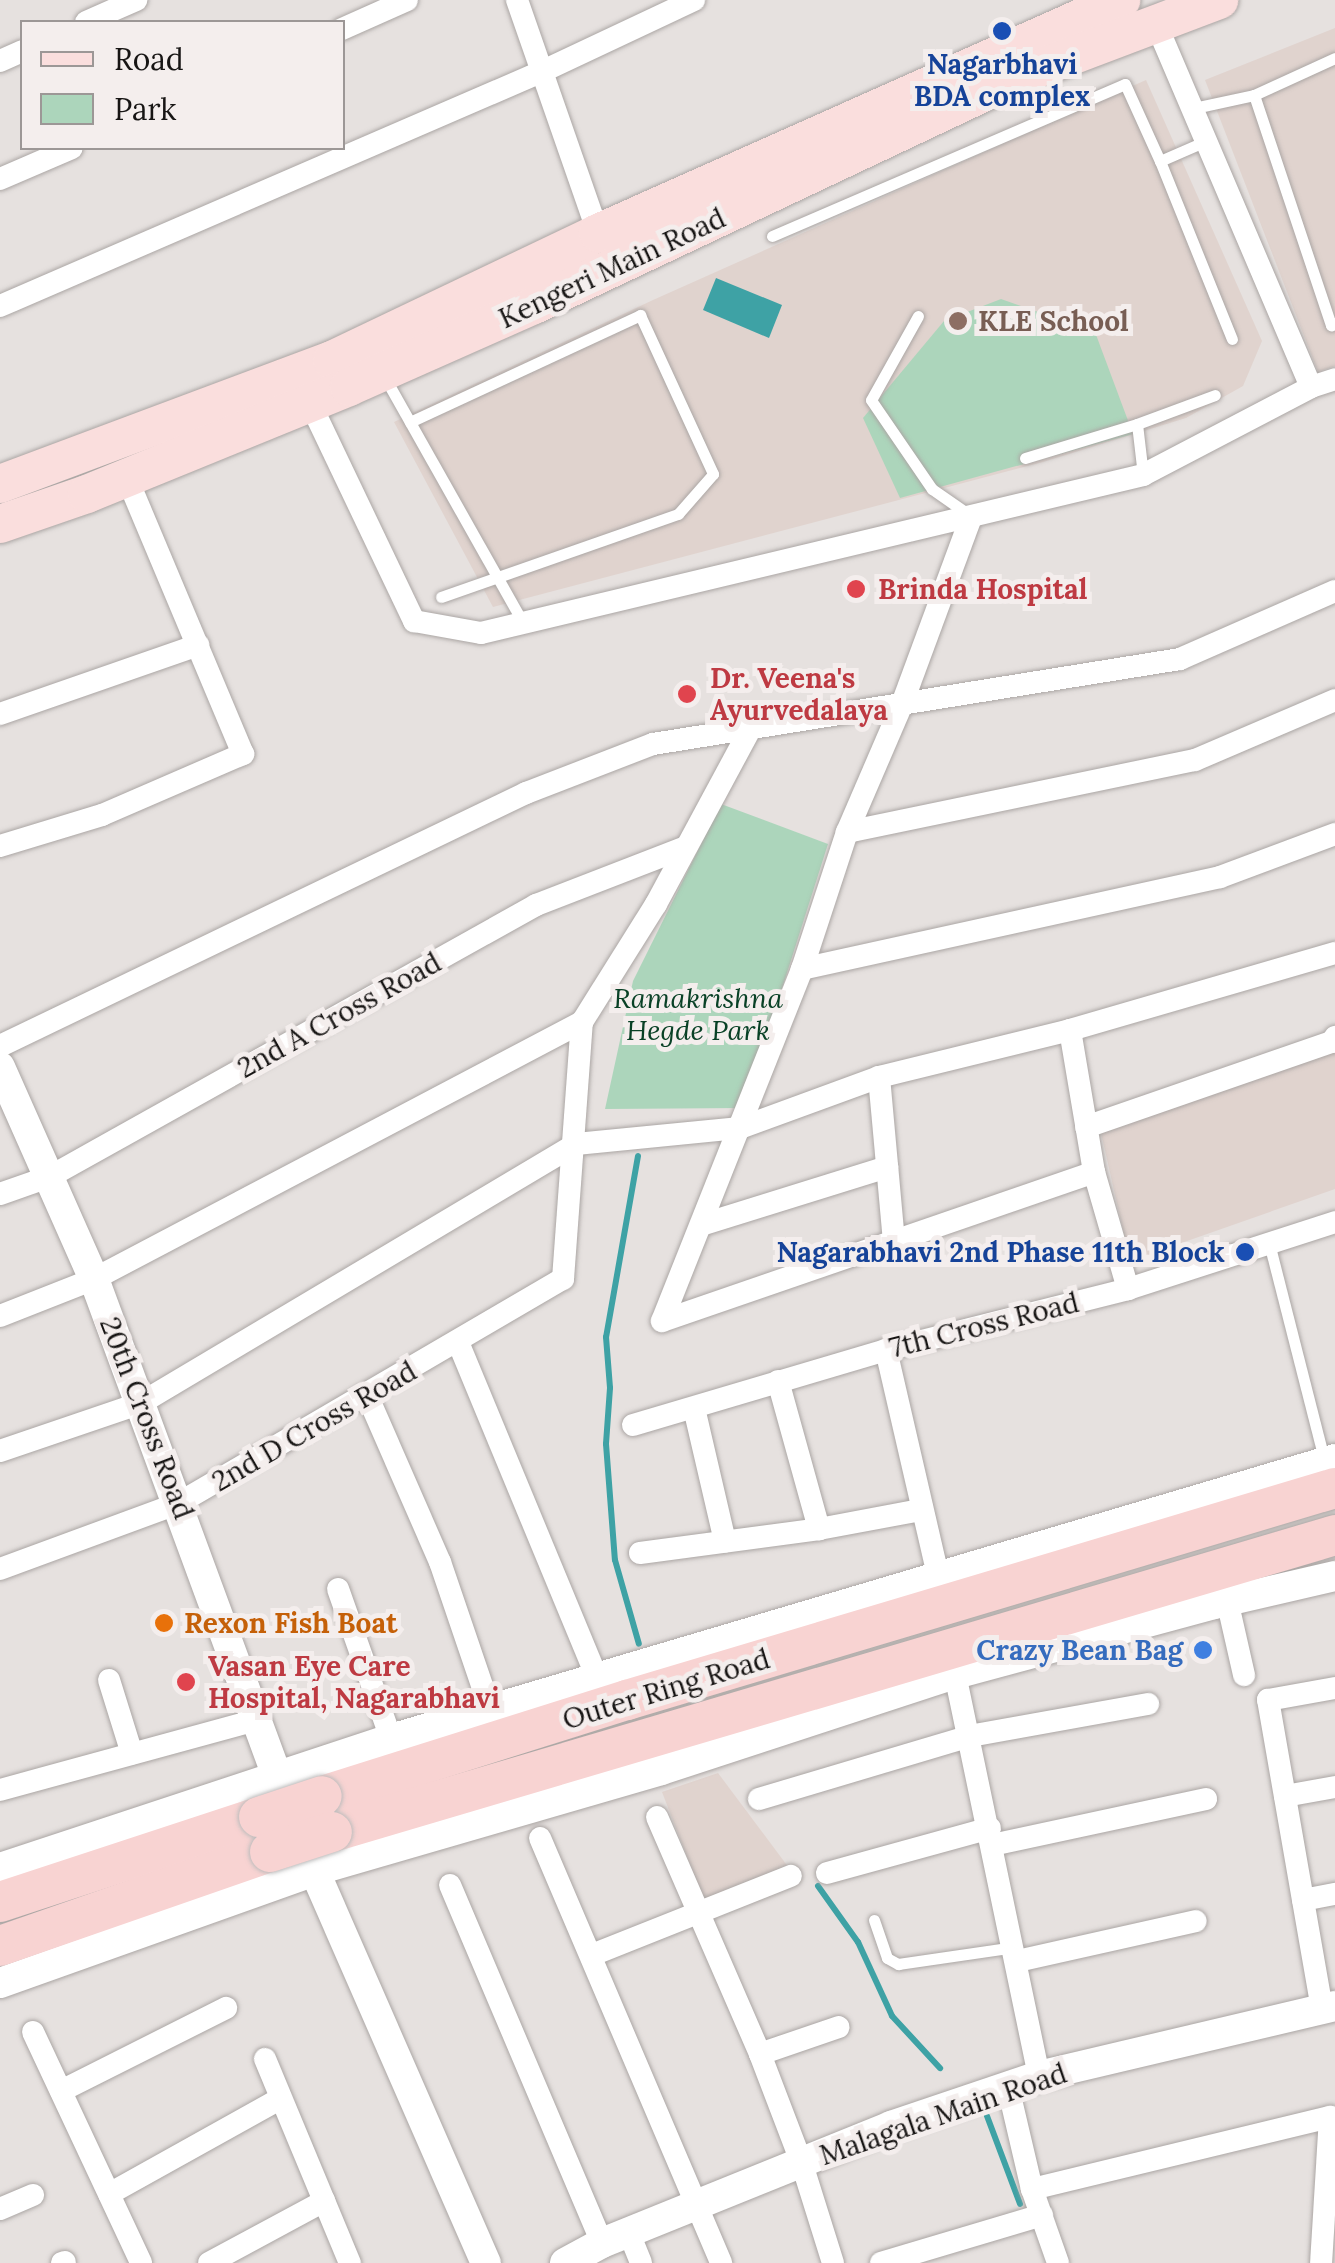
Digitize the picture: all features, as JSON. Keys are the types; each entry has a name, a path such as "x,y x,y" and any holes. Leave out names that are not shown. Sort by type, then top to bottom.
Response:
{"highway":[{"name":"Outer Ring Road","path":"0,1946 265,1835 627,1700 1332,1470"},
{"name":"Outer Ring Road","path":"327,1814 1335,1535"},
{"name":"Outer Ring Road","path":"0,1902 265,1835"}],"main road":[{"name":"Kengeri Main Road","path":"0,484 332,360 598,233 1121,0"},
{"name":"Kengeri Main Road","path":"0,524 127,478 382,372 1152,11 1220,0"}],"street":[{"path":"91,20 136,0"},
{"path":"345,27 408,0"},
{"path":"517,0 598,233"},
{"path":"0,306 543,70 694,0"},
{"path":"1152,11 1311,387"},
{"path":"0,179 67,150"},
{"path":"310,403 414,622 481,632 1144,475 1311,387 1335,379"},
{"path":"0,846 102,814 243,754 127,478"},
{"path":"971,517 902,704 848,832 802,969 662,1321 1094,1172"},
{"path":"0,1046 526,793 653,744 1180,659 1335,591"},
{"path":"0,714 198,644"},
{"path":"848,832 1196,760 1335,700"},
{"path":"576,1144 582,1022 656,904 752,726"},
{"path":"802,969 1220,877 1335,834"},
{"name":"2nd A Cross Road","path":"0,1194 51,1176 536,905 683,848"},
{"path":"0,1451 141,1403 576,1144 740,1128 879,1076 1070,1030 1335,953"},
{"path":"0,1316 94,1279 582,1022"},
{"path":"1070,1030 1094,1172 1128,1290"},
{"path":"1086,1127 1332,1042 1335,1037"},
{"name":"20th Cross Road","path":"0,1066 94,1279 314,1872 486,2263"},
{"path":"879,1076 894,1242"},
{"name":"2nd D Cross Road","path":"0,1569 179,1504 563,1279 576,1144"},
{"path":"702,1225 887,1167"},
{"name":"7th Cross Road","path":"633,1425 886,1350 1128,1290 1335,1224"},
{"path":"458,1342 596,1678"},
{"path":"886,1350 938,1576"},
{"path":"778,1381 819,1529"},
{"path":"367,1395 440,1562 490,1710"},
{"path":"694,1408 725,1542"},
{"path":"0,1868 391,1739 938,1576 1332,1470"},
{"path":"640,1553 819,1529 921,1510"},
{"path":"0,1983 314,1872 661,1770 955,1674 1228,1600 1335,1576"},
{"path":"338,1589 391,1739"},
{"path":"1228,1600 1244,1675"},
{"path":"955,1674 1039,2076"},
{"path":"109,1680 132,1754"},
{"path":"1329,2008 1303,1900 1268,1700 1335,1688"},
{"path":"759,1799 970,1736 1148,1704"},
{"path":"0,1790 259,1719"},
{"path":"1285,1796 1335,1788"},
{"path":"827,1872 991,1836 1206,1798"},
{"path":"657,1817 760,2054 802,2164 832,2263"},
{"path":"540,1838 700,2204 722,2263"},
{"path":"592,1955 791,1876"},
{"path":"450,1884 616,2238 641,2263"},
{"path":"1303,1900 1335,1894"},
{"path":"1016,1954 1196,1921"},
{"path":"61,2092 226,2008"},
{"name":"Malagala Main Road","path":"566,2263 616,2238 890,2126 1039,2076 1329,2008"},
{"path":"760,2054 839,2027"},
{"path":"33,2032 141,2263"},
{"path":"265,2060 350,2263"},
{"path":"1008,2087 1032,2189 1058,2263"},
{"path":"109,2194 280,2098"},
{"path":"1032,2189 1330,2117 1329,2235 1321,2263"},
{"path":"0,2209 33,2195"},
{"path":"209,2263 324,2201"},
{"path":"881,2263 1042,2216"}],"lane":[{"path":"1194,108 1254,95 1335,58"},
{"path":"772,236 1126,84 1232,339"},
{"path":"1254,95 1331,324 1335,323"},
{"path":"1160,161 1206,141"},
{"path":"410,422 640,315 713,474 678,514 441,597"},
{"path":"918,316 871,400 932,488 971,517"},
{"path":"382,372 522,621"},
{"path":"1025,458 1215,395"},
{"path":"1137,424 1144,475"},
{"path":"1269,1243 1332,1470"},
{"path":"874,1920 887,1958 898,1964 1016,1954"}],"shaded area":[{"path":"1335,28 1335,366 1318,372 1205,80"},
{"name":"KLE School","path":"1146,80 1262,341 1243,386 1186,418 1043,462 493,607 394,422 653,300"},
{"path":"1335,1051 1335,1189 1130,1261 1101,1133"},
{"path":"718,1773 789,1868 705,1903 662,1792"}],"green space":[{"path":"1001,299 1095,332 1133,434 900,498 863,418 944,321"},
{"name":"Ramakrishna Hegde Park","path":"721,804 828,844 744,1108 605,1109 633,981"}],"water":[{"path":"716,278 782,305 769,338 703,310"}],"waterway":[{"path":"638,1156 606,1337 610,1388 606,1444 615,1560 639,1644"},
{"path":"818,1886 858,1942 892,2016 940,2068"},
{"path":"987,2116 1020,2204"}],"place":[{"name":"Nagarbhavi BDA complex","path":"1002,31"},
{"name":"KLE School","path":"958,321"},
{"name":"Brinda Hospital","path":"856,589"},
{"name":"Dr. Veena's Ayurvedalaya","path":"687,694"},
{"name":"Nagarabhavi 2nd Phase 11th Block","path":"1245,1252"},
{"name":"Rexon Fish Boat","path":"164,1623"},
{"name":"Crazy Bean Bag","path":"1203,1650"},
{"name":"Vasan Eye Care Hospital, Nagarabhavi","path":"186,1682"}]}
